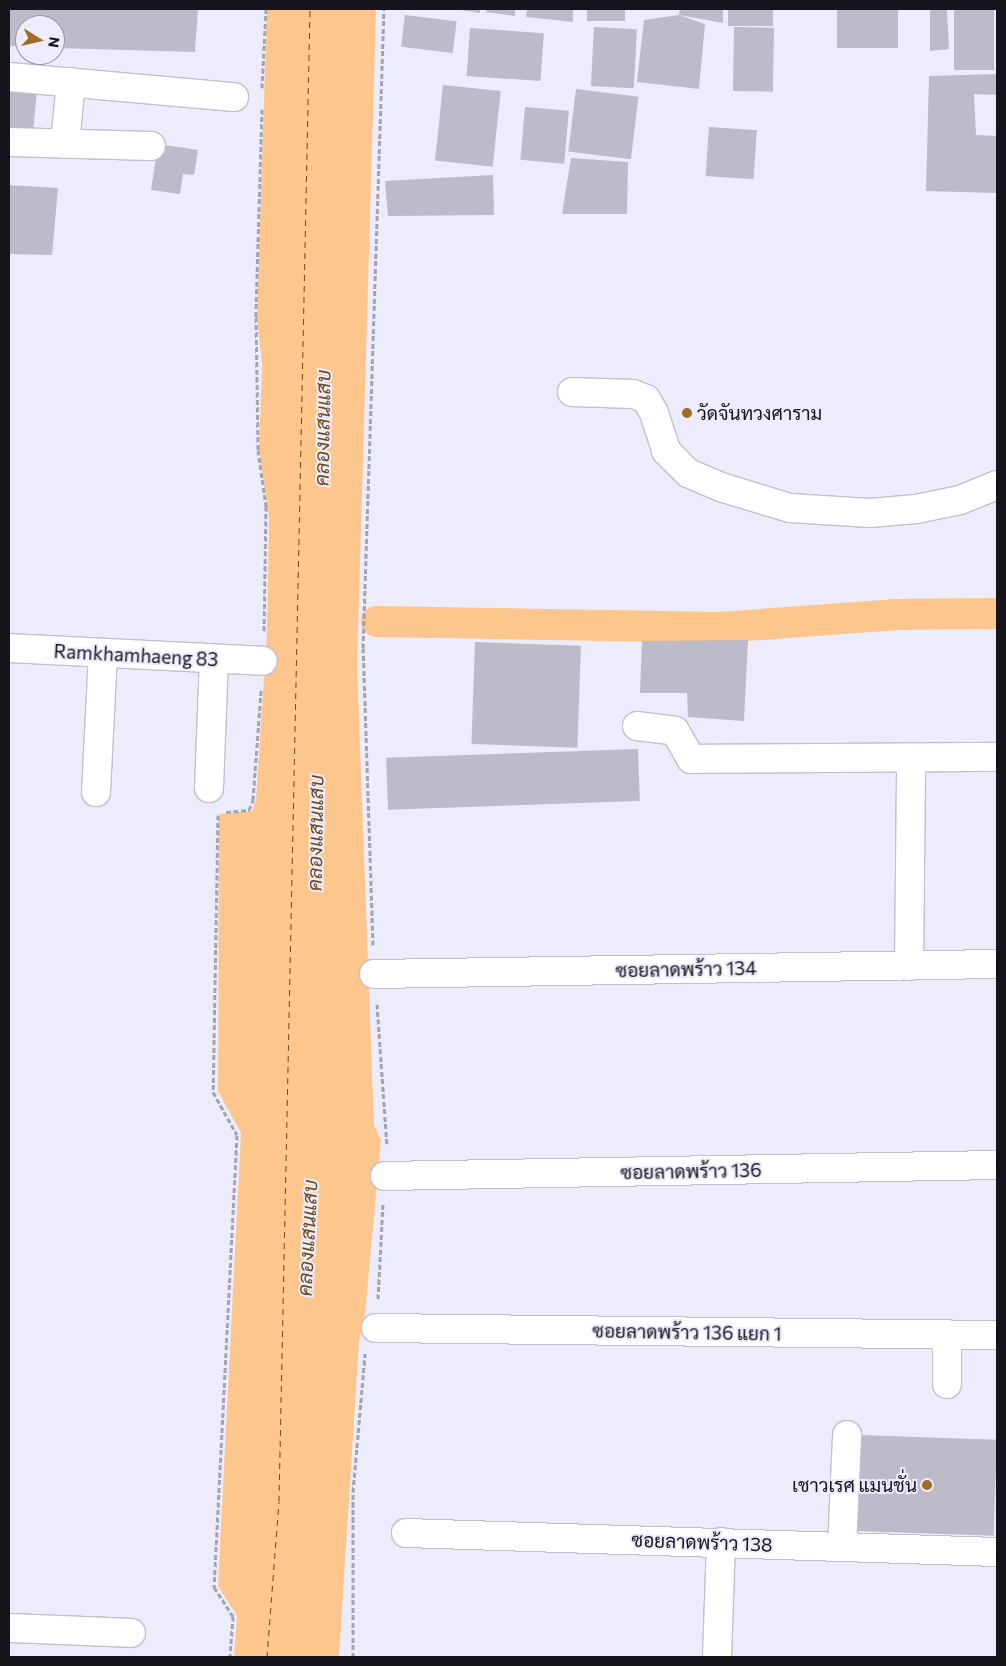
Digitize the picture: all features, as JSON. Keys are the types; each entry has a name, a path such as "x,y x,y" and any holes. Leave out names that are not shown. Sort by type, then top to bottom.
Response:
{"street":[{"path":"9,77 234,97"},
{"path":"65,144 71,82"},
{"path":"9,142 151,146"},
{"path":"572,392 633,394 646,398 654,413 666,451 688,473 724,488 790,508 870,513 916,509 960,500 997,485"},
{"name":"Ramkhamhaeng 83","path":"9,648 263,661"},
{"path":"96,792 104,653"},
{"path":"209,788 214,658"},
{"path":"637,726 675,732 691,759 997,757"},
{"path":"909,966 911,758"},
{"name":"ซอยลาดพร้าว 134","path":"374,974 997,964"},
{"name":"ซอยลาดพร้าว 136","path":"385,1176 997,1165"},
{"name":"ซอยลาดพร้าว 136 แยก 1","path":"376,1328 997,1335"},
{"path":"947,1334 947,1384"},
{"path":"842,1547 847,1435"},
{"name":"ซอยลาดพร้าว 138","path":"406,1533 997,1552"},
{"path":"717,1657 721,1542"},
{"path":"9,1628 131,1633"}],"path":[{"path":"262,90 266,9"},
{"path":"353,1657 354,1492 367,1336 376,1328 387,1135 374,974 363,648 384,9"},
{"path":"230,1657 233,1616 214,1587 237,1135 213,1092 218,812 249,810 253,800 263,661 266,506 258,450 256,316 262,100"}],"water":[{"name":"คลองแสนแสบ","path":"267,9 376,9 357,666 374,1125 381,1140 365,1314 359,1341 339,1657 234,1657 237,1616 218,1586 241,1133 218,1091 219,814 252,811 256,800 267,632 269,517 259,450 262,365 257,318"}],"building":[{"path":"9,9 198,9 195,52 65,48 65,15 15,15 15,46 9,46"},
{"path":"454,9 480,9 480,13"},
{"path":"487,9 515,9 515,16 486,12"},
{"path":"527,9 573,9 573,22 526,17"},
{"path":"587,9 625,9 625,21 587,21"},
{"path":"680,9 723,9 723,23 679,15"},
{"path":"728,9 773,9 773,26 728,26"},
{"path":"837,9 898,9 898,48 837,48"},
{"path":"930,9 947,9 949,49 930,51"},
{"path":"954,9 994,9 994,70 954,70"},
{"path":"405,15 457,21 453,53 401,47"},
{"path":"679,15 705,24 699,89 637,82 644,20"},
{"path":"594,27 637,29 634,88 591,86"},
{"path":"734,27 774,28 773,92 733,91"},
{"path":"470,28 544,33 540,81 467,76"},
{"path":"997,74 997,95 974,94 976,135 997,136 997,193 926,191 929,76"},
{"path":"443,85 501,91 493,167 435,161"},
{"path":"576,89 639,97 631,159 568,152"},
{"path":"9,90 37,92 33,131 9,130"},
{"path":"525,107 569,111 564,164 520,160"},
{"path":"709,127 757,130 753,179 706,176"},
{"path":"158,144 198,150 194,175 183,174 180,194 151,190"},
{"path":"571,158 628,162 627,214 562,214"},
{"path":"493,175 494,215 388,216 385,181"},
{"path":"9,185 58,188 52,255 9,254"},
{"path":"748,640 744,721 688,717 687,693 640,693 642,641"},
{"path":"475,642 581,646 577,748 471,744"},
{"path":"638,749 640,801 388,810 386,758"},
{"name":"เชาวเรศ แมนชั่น","path":"860,1435 997,1440 994,1536 857,1531"}],"waterway":[{"path":"376,621 719,627 894,614 997,613"}],"ferry route":[{"path":"267,1657 279,1501 310,9"}],"place":[{"name":"วัดจันทวงศาราม","path":"687,413"},
{"name":"เชาวเรศ แมนชั่น","path":"927,1485"}]}
